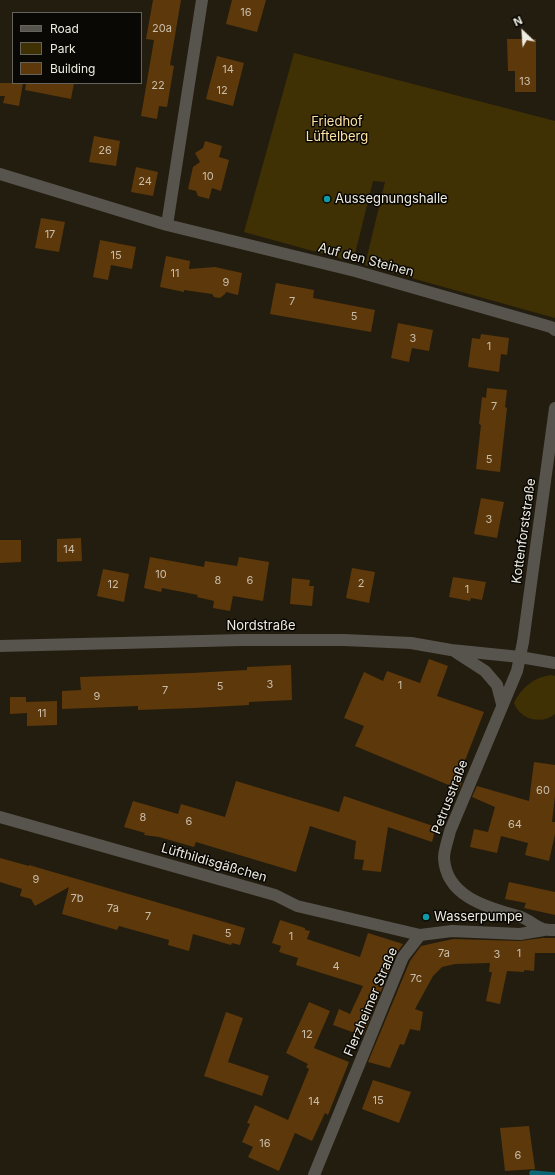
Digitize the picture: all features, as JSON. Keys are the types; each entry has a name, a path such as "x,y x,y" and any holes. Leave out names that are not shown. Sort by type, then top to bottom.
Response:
{"street":[{"path":"167,225 202,0"},
{"name":"Auf den Steinen","path":"0,174 167,225 355,271 551,327 555,330"},
{"name":"Kottenforststraße","path":"520,657 555,408"},
{"name":"Nordstraße","path":"0,646 242,640 336,640 411,643 451,650 520,657 555,663"},
{"path":"451,650 485,671 497,685 502,704"},
{"name":"Petrusstraße","path":"520,657 517,671 450,831 444,856 445,870 454,885 464,895 488,908 524,918 549,930"},
{"name":"Lüfthildisgäßchen","path":"0,817 275,895 297,906 420,935"},
{"path":"420,935 452,931 520,934 549,930"},
{"name":"Flerzheimer Straße","path":"314,1175 403,957 420,935"}],"green space":[{"name":"Friedhof Lüftelberg","path":"294,53 555,121 555,318 365,265 385,182 373,181 353,262 244,232"},
{"path":"551,675 555,676 555,714 538,720 526,717 517,709 514,703 520,693 529,684 539,678"}],"building":[{"path":"153,0 181,0 170,65 174,66 167,107 159,106 157,119 141,116 154,40 146,39"},
{"path":"232,0 266,0 257,32 226,24"},
{"path":"507,39 536,39 536,92 515,92 515,71 508,71"},
{"path":"217,56 244,63 233,106 206,99"},
{"path":"0,83 23,84 19,106 3,103 5,96 0,96"},
{"path":"26,84 74,84 71,99 25,90"},
{"path":"94,136 120,141 116,166 89,162"},
{"path":"205,141 222,146 219,157 229,160 221,191 212,188 209,199 198,196 196,191 188,189 193,167 200,162 195,153 203,148"},
{"path":"136,167 158,172 153,196 131,192"},
{"path":"41,218 65,222 59,252 35,248"},
{"path":"100,240 136,247 132,269 111,265 108,280 93,277"},
{"path":"166,256 190,261 189,269 215,267 242,273 238,295 226,292 220,298 214,297 212,294 184,290 184,292 160,287"},
{"path":"276,283 314,290 313,298 375,310 371,332 270,314"},
{"path":"398,323 433,330 429,351 412,348 409,362 391,358"},
{"path":"481,334 509,338 507,355 501,354 499,372 468,367 472,338 480,339"},
{"path":"487,388 507,390 505,407 507,408 500,472 476,469 481,425 479,424 482,397 486,398"},
{"path":"481,498 504,502 497,538 474,534"},
{"path":"81,538 82,561 57,562 57,539"},
{"path":"0,540 21,540 21,562 0,563"},
{"path":"150,557 204,567 205,561 237,566 239,557 269,562 263,601 233,596 230,611 213,608 214,601 197,597 198,595 162,588 161,592 144,588"},
{"path":"352,568 375,572 369,603 346,598"},
{"path":"103,569 129,574 124,602 97,596"},
{"path":"453,577 486,582 482,600 471,598 470,601 449,597"},
{"path":"292,578 310,580 309,586 314,586 312,606 290,604"},
{"path":"429,659 448,666 437,696 484,712 466,758 451,786 355,746 364,726 344,718 364,672 383,681 387,671 420,683"},
{"path":"291,665 292,700 249,702 249,705 194,708 138,710 138,706 62,709 62,691 81,690 80,677 247,670 247,667"},
{"path":"10,697 26,697 26,702 57,701 57,725 27,726 27,713 10,714"},
{"path":"534,762 555,765 555,796 552,822 555,822 555,834 549,861 525,855 528,843 501,836 497,853 470,847 474,829 488,832 495,807 472,797 477,786 529,801"},
{"path":"456,780 462,782 458,792 452,789"},
{"path":"236,781 339,812 344,796 436,827 432,842 388,827 381,872 362,870 364,860 354,859 356,841 310,826 296,872 196,842 194,847 159,837 144,835 145,833 124,827 133,801 178,814 181,804 225,817"},
{"path":"0,858 29,865 245,928 240,945 232,943 231,945 193,934 189,951 168,945 169,940 119,926 117,930 62,914 69,887 35,906 31,899 20,896 22,889 0,882"},
{"path":"509,882 555,892 555,915 524,908 526,903 505,899"},
{"path":"280,920 310,931 307,939 360,957 368,933 403,944 396,954 363,1036 333,1025 339,1009 350,1014 363,986 296,965 298,958 279,952 281,946 272,943"},
{"path":"555,938 555,953 535,953 534,971 507,971 500,1004 486,1001 492,972 489,972 490,963 455,964 442,967 433,976 415,1009 423,1012 420,1031 410,1029 404,1045 400,1044 390,1068 368,1062 410,961 421,946 453,939 520,941"},
{"path":"309,1002 330,1011 314,1048 349,1062 328,1115 325,1113 312,1141 295,1133 279,1171 248,1157 253,1147 242,1142 250,1124 247,1123 255,1105 288,1120 309,1069 306,1067 308,1064 286,1053"},
{"path":"226,1012 243,1018 228,1062 269,1076 262,1096 204,1076"},
{"path":"373,1080 411,1092 399,1123 362,1109"},
{"path":"529,1126 535,1169 505,1171 500,1128"}],"waterway":[{"path":"532,1173 555,1175"}],"place":[{"name":"Aussegnungshalle","path":"327,199"},
{"name":"Wasserpumpe","path":"426,917"}]}
